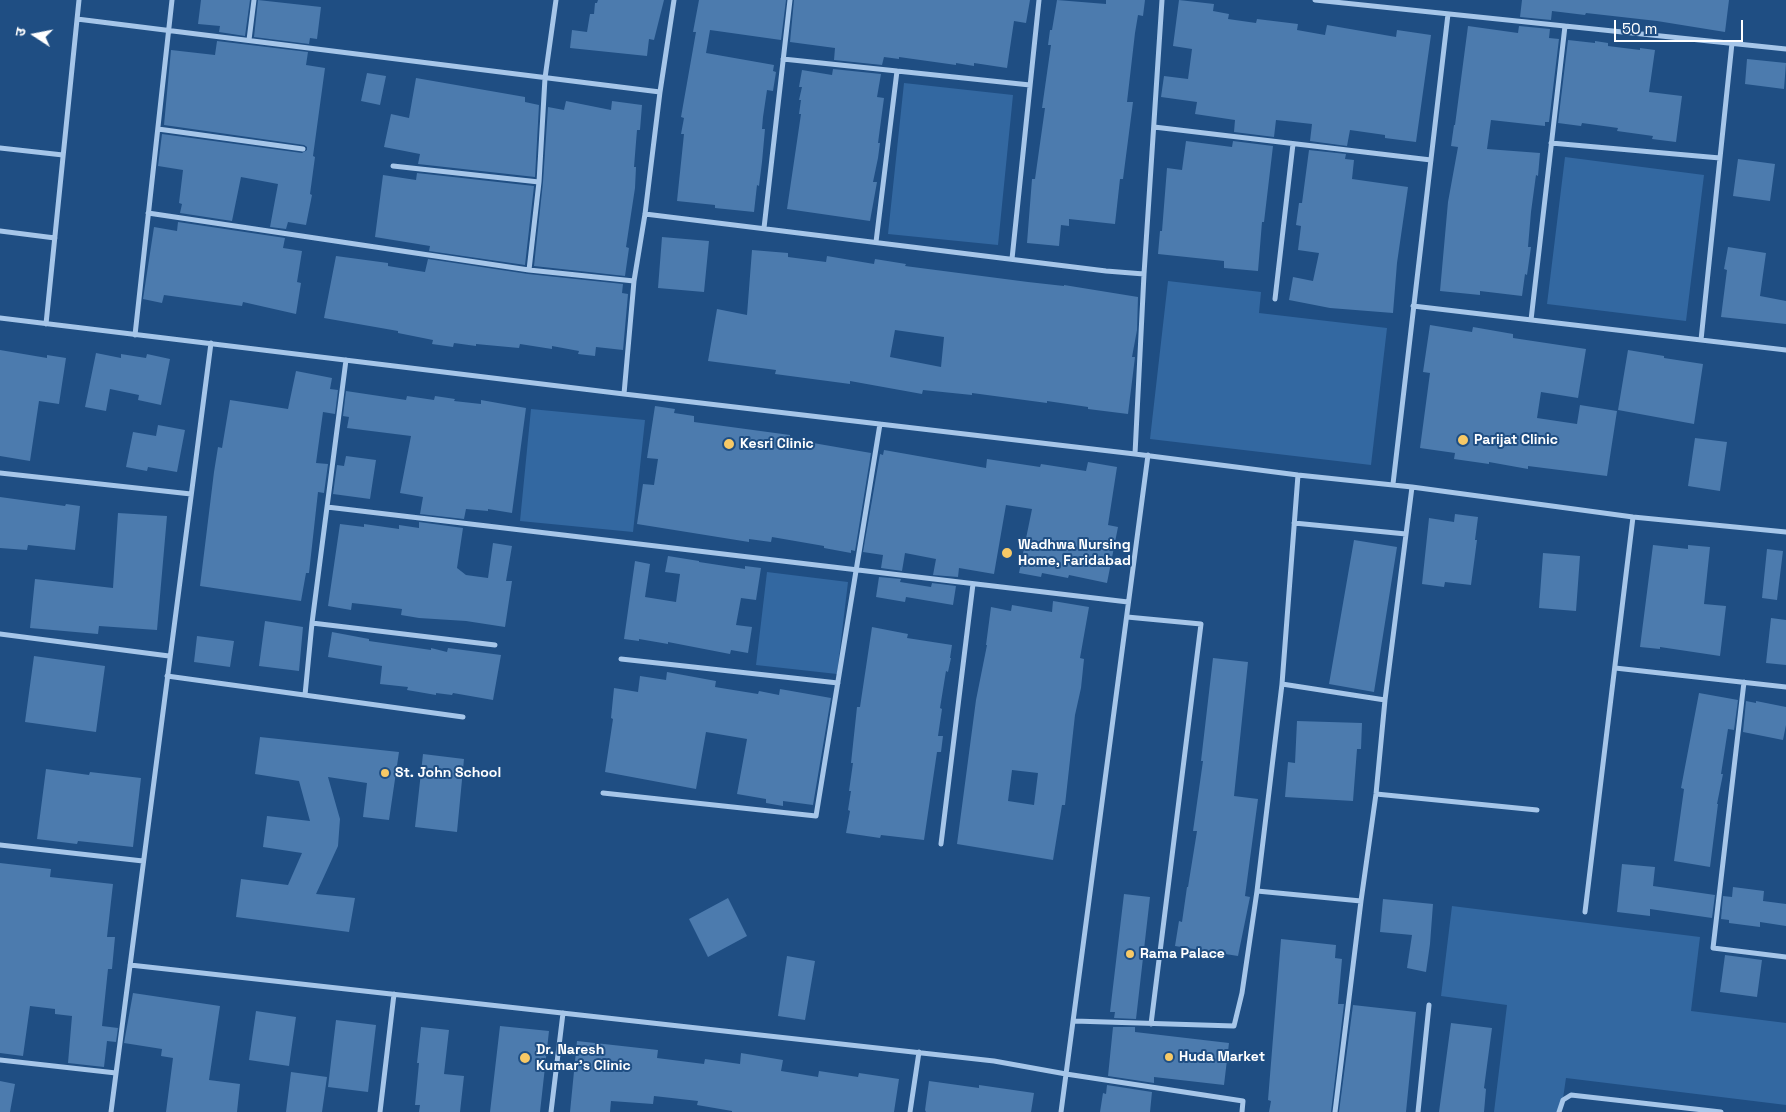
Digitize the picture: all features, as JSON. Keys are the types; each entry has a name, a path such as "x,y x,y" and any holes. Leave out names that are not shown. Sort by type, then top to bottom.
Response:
{"street":[{"path":"46,324 79,0"},
{"path":"135,334 172,0"},
{"path":"249,40 254,0"},
{"path":"529,270 539,182 545,78 556,0"},
{"path":"624,394 634,280 645,214 660,92 674,0"},
{"path":"764,228 790,0"},
{"path":"1012,259 1039,0"},
{"path":"1135,454 1144,274 1162,0"},
{"path":"1315,0 1786,49"},
{"path":"1392,484 1448,14"},
{"path":"77,18 660,92"},
{"path":"1531,320 1565,26"},
{"path":"1701,340 1732,43"},
{"path":"783,59 1030,85"},
{"path":"876,242 897,71"},
{"path":"158,128 303,149"},
{"path":"1154,128 1431,160"},
{"path":"1551,143 1720,158"},
{"path":"1275,299 1293,144"},
{"path":"0,148 63,155"},
{"path":"393,166 539,182"},
{"path":"148,213 529,270 634,280"},
{"path":"645,214 1144,274"},
{"path":"0,231 55,238"},
{"path":"1414,306 1786,350"},
{"path":"0,318 624,394 1148,455 1298,475 1392,484 1633,517 1786,532"},
{"path":"111,1112 211,343"},
{"path":"304,695 346,360"},
{"path":"603,793 816,816 858,570 880,424"},
{"path":"1061,1112 1148,455"},
{"path":"0,473 191,494"},
{"path":"1074,1021 1234,1026 1242,993 1257,891 1282,684 1298,475"},
{"path":"1335,1112 1376,794 1385,700 1412,487"},
{"path":"327,507 1128,602"},
{"path":"1585,912 1633,517"},
{"path":"1294,523 1406,534"},
{"path":"941,844 974,584"},
{"path":"1126,617 1201,624 1151,1024"},
{"path":"312,623 495,646"},
{"path":"0,634 169,656"},
{"path":"621,659 838,683"},
{"path":"1615,668 1786,687"},
{"path":"167,676 463,717"},
{"path":"1744,682 1712,948 1786,957"},
{"path":"1282,684 1385,700"},
{"path":"1376,794 1537,810"},
{"path":"0,845 143,861"},
{"path":"1257,891 1361,901"},
{"path":"130,965 994,1061 1242,1102 1242,1112"},
{"path":"380,1112 394,994"},
{"path":"1418,1112 1429,1005"},
{"path":"551,1112 563,1013"},
{"path":"910,1112 919,1052"},
{"path":"0,1060 116,1073"},
{"path":"1559,1112 1563,1100 1571,1095 1721,1112"}],"shaded area":[{"path":"904,83 1013,95 998,245 888,234"},
{"path":"1565,157 1704,175 1686,321 1547,304"},
{"path":"1168,281 1261,292 1259,313 1387,328 1371,465 1150,439"},
{"path":"531,409 645,420 633,532 520,521"},
{"path":"767,572 848,582 837,674 756,665"},
{"path":"1452,906 1700,937 1691,1011 1786,1023 1786,1105 1566,1078 1561,1112 1494,1112 1507,1005 1441,996"}],"building":[{"path":"201,0 250,0 245,36 219,32 220,26 198,24"},
{"path":"258,0 321,7 317,39 310,38 309,44 254,37"},
{"path":"598,0 664,0 654,40 649,39 647,56 570,48 572,30 587,32 590,14 594,14 595,3"},
{"path":"699,0 786,0 781,40 710,30 706,53 774,65 773,71 776,72 773,91 767,90 763,117 762,129 765,129 762,162 754,212 715,208 715,205 677,201 684,134 681,134 684,118 681,117 696,32 693,32"},
{"path":"794,0 1030,0 1026,23 1014,21 1007,68 974,63 974,66 956,63 956,65 899,57 899,59 884,57 882,65 834,60 835,48 790,42"},
{"path":"1057,0 1106,4 1106,0 1145,0 1143,16 1138,15 1135,33 1127,102 1133,102 1123,179 1120,179 1115,224 1069,219 1069,226 1061,225 1059,246 1027,243 1032,179 1035,179 1045,108 1042,108 1051,45 1048,45"},
{"path":"1179,0 1214,4 1213,11 1229,14 1228,19 1256,23 1257,19 1298,24 1297,30 1325,35 1327,25 1396,37 1397,30 1431,35 1416,142 1385,138 1385,135 1350,130 1347,146 1310,141 1312,124 1276,120 1274,137 1234,132 1235,120 1195,114 1197,102 1161,97 1164,76 1188,79 1192,49 1173,46"},
{"path":"1522,0 1729,0 1725,32 1657,21 1586,13 1585,15 1552,11 1551,20 1520,17"},
{"path":"1468,26 1518,33 1519,26 1550,29 1549,38 1559,39 1549,122 1545,122 1545,126 1491,120 1487,149 1540,153 1531,212 1528,247 1531,247 1522,296 1480,291 1480,295 1440,291 1448,202 1458,147 1451,146"},
{"path":"1568,40 1595,43 1595,41 1608,43 1608,46 1655,50 1649,92 1682,96 1676,142 1652,139 1653,136 1617,131 1618,128 1582,123 1581,126 1558,123"},
{"path":"217,41 308,52 306,65 325,68 313,156 315,157 310,194 312,195 306,225 288,222 286,229 270,227 278,184 241,177 232,221 180,213 182,204 179,203 183,170 158,166 162,134 302,153 307,150 307,147 304,145 164,125 171,50 215,55"},
{"path":"1747,59 1786,63 1784,89 1745,84"},
{"path":"833,69 881,74 877,97 884,98 878,143 880,143 873,182 877,182 870,221 787,209 801,114 799,114 801,100 799,100 802,87 799,87 802,70 832,75"},
{"path":"367,73 386,76 380,105 361,101"},
{"path":"416,78 525,97 525,102 539,105 535,177 418,164 420,154 384,147 391,114 409,118"},
{"path":"566,101 611,110 612,101 642,105 640,130 637,130 634,167 636,167 635,188 626,247 629,248 625,276 534,266 543,182 548,107 564,110"},
{"path":"1186,141 1232,147 1233,141 1273,146 1264,222 1262,222 1258,271 1224,268 1224,261 1158,254 1160,231 1162,231 1167,168 1182,170"},
{"path":"1309,150 1346,154 1345,159 1354,160 1352,179 1408,187 1397,263 1393,313 1330,308 1289,300 1293,277 1313,281 1319,253 1298,250 1301,226 1296,225 1299,203 1302,203"},
{"path":"1738,159 1775,164 1770,201 1733,196"},
{"path":"417,173 534,186 525,265 429,251 430,246 375,237 383,175 416,180"},
{"path":"178,222 285,238 283,248 302,251 297,282 301,283 296,314 243,302 242,306 164,295 162,303 143,299 154,227 177,231"},
{"path":"662,237 709,241 704,292 658,288"},
{"path":"1728,247 1766,253 1760,296 1786,301 1786,324 1721,317 1727,270 1724,269"},
{"path":"752,250 788,253 788,257 826,262 827,256 874,264 875,259 906,264 905,266 1064,285 1138,297 1137,330 1132,357 1135,357 1128,414 1047,401 1047,403 972,393 972,395 923,390 922,394 850,381 850,384 775,374 776,370 708,361 717,309 747,315","holes":["895,330 944,337 941,367 890,357"]},
{"path":"336,256 388,263 388,266 425,272 428,259 528,274 623,284 622,293 628,294 623,350 596,347 595,356 578,354 579,351 552,346 552,349 520,344 519,348 454,343 453,347 432,344 433,340 398,333 398,331 324,318"},
{"path":"1430,325 1472,332 1473,327 1513,334 1513,338 1586,349 1578,398 1541,392 1537,418 1577,424 1580,405 1617,411 1607,476 1528,466 1528,469 1489,462 1489,464 1454,459 1455,453 1420,448 1430,373 1423,372"},
{"path":"0,350 47,358 47,355 66,358 59,404 39,401 30,461 0,456"},
{"path":"1628,350 1703,364 1694,424 1618,410"},
{"path":"96,353 121,358 121,354 146,358 147,354 170,359 161,405 138,400 139,395 110,389 106,411 85,407"},
{"path":"296,371 332,378 330,389 338,390 335,414 323,412 316,463 328,464 324,493 318,492 309,573 306,573 301,601 200,586 218,447 222,448 230,400 288,409"},
{"path":"346,391 406,400 407,396 434,400 435,396 455,399 454,401 481,404 481,400 526,408 512,513 488,509 488,511 466,509 464,519 420,514 423,497 400,493 411,436 347,428 349,417 343,416"},
{"path":"655,406 675,409 674,413 694,416 694,422 790,435 790,439 871,453 855,551 851,550 851,553 824,548 824,546 772,537 771,542 749,539 749,542 637,524 643,484 654,485 658,459 647,458"},
{"path":"158,425 185,430 177,472 148,467 147,471 126,467 133,432 156,436"},
{"path":"1695,438 1727,442 1720,491 1688,486"},
{"path":"884,450 986,468 987,459 1040,467 1041,464 1086,471 1088,462 1117,467 1108,525 1118,527 1107,583 1069,575 1068,578 1042,573 1041,577 1019,573 1032,509 1006,505 994,574 959,568 958,577 933,575 936,559 905,553 902,571 881,568 883,555 863,552 880,454 883,455"},
{"path":"346,456 376,460 370,499 333,494 337,465 344,466"},
{"path":"0,497 65,506 66,504 80,506 75,550 28,545 27,550 0,548"},
{"path":"118,513 167,516 157,630 99,626 98,634 30,628 35,579 113,588"},
{"path":"1455,514 1478,517 1471,585 1445,582 1444,587 1422,584 1429,518 1454,522"},
{"path":"419,522 463,528 457,568 466,575 488,578 493,543 512,546 506,581 512,581 505,627 466,621 419,618 401,615 402,609 370,605 352,603 351,610 328,606 340,524 364,527 364,524 399,529 399,525 419,528"},
{"path":"1354,540 1397,547 1374,692 1329,684"},
{"path":"1653,545 1688,549 1688,545 1710,547 1704,604 1726,606 1720,656 1660,647 1660,649 1640,647"},
{"path":"1767,549 1783,551 1777,600 1762,598"},
{"path":"1543,553 1580,556 1576,611 1539,608"},
{"path":"668,556 745,569 745,566 761,568 756,600 741,598 736,625 752,627 748,653 731,650 730,654 668,642 668,644 639,639 639,641 624,639 635,561 650,564 645,597 676,602 680,574 665,572"},
{"path":"879,577 901,579 900,582 931,587 932,583 956,586 953,605 906,597 905,602 876,597"},
{"path":"1053,601 1089,607 1080,658 1084,659 1081,688 1075,715 1065,805 1062,805 1053,860 957,844 976,700 987,645 991,607 1011,611 1012,605 1052,612","holes":["1012,770 1038,773 1034,805 1008,801"]},
{"path":"1771,618 1786,620 1786,665 1766,663"},
{"path":"265,621 303,627 299,671 259,666"},
{"path":"872,627 908,634 907,638 952,645 940,708 942,709 938,736 943,736 941,752 937,752 924,840 881,835 880,838 846,833 850,811 848,810 851,791 849,791 857,707 860,707"},
{"path":"332,632 369,639 369,641 431,650 431,648 447,652 448,648 501,655 493,700 453,693 452,695 436,693 436,695 407,690 408,687 380,684 382,666 328,657"},
{"path":"197,636 234,641 230,667 194,662"},
{"path":"34,656 105,666 96,732 25,722"},
{"path":"1213,658 1248,662 1234,796 1258,799 1245,896 1250,897 1238,956 1175,946 1179,921 1182,922 1197,831 1193,831 1203,761 1201,761"},
{"path":"667,672 716,681 715,687 758,694 759,691 779,695 780,689 831,698 813,805 783,801 783,806 766,803 766,799 737,794 747,739 706,732 696,789 605,772 613,719 611,718 614,688 638,692 640,676 666,680"},
{"path":"1699,693 1738,700 1734,730 1728,729 1710,867 1674,861 1684,789 1681,788"},
{"path":"1746,701 1786,707 1786,725 1783,740 1743,732"},
{"path":"1297,721 1362,723 1361,749 1357,749 1353,801 1285,797 1288,762 1295,763"},
{"path":"260,737 399,752 389,820 363,817 367,783 328,777 340,819 338,846 316,894 355,898 349,932 236,917 241,879 288,885 302,853 263,847 267,816 310,821 299,781 255,774"},
{"path":"423,754 464,759 457,832 415,827"},
{"path":"46,769 89,775 90,772 141,778 133,847 78,841 77,844 37,839"},
{"path":"0,863 51,869 50,877 113,884 107,937 115,937 112,969 108,969 102,1026 118,1028 116,1042 107,1041 104,1067 68,1063 72,1016 55,1014 55,1009 30,1006 23,1056 0,1053"},
{"path":"1622,864 1655,867 1653,886 1715,895 1712,918 1650,909 1650,916 1617,912"},
{"path":"1733,887 1764,891 1763,901 1786,904 1786,926 1760,922 1760,927 1729,923 1729,920 1721,919 1723,896 1732,897"},
{"name":"Rama Palace","path":"1124,894 1150,897 1136,1019 1114,1018 1115,1012 1110,1012"},
{"path":"728,898 747,936 708,957 689,919"},
{"path":"1383,899 1433,904 1426,972 1407,968 1412,935 1380,932"},
{"path":"1281,939 1336,945 1335,958 1342,959 1338,1004 1344,1004 1331,1112 1269,1112 1271,1101 1268,1100"},
{"path":"1725,955 1762,960 1757,997 1720,992"},
{"path":"787,956 815,961 805,1020 778,1016"},
{"path":"133,993 220,1006 209,1080 240,1084 237,1112 166,1112 173,1058 161,1056 162,1049 124,1043"},
{"path":"1353,1005 1416,1012 1406,1112 1339,1112"},
{"path":"256,1011 296,1017 289,1066 249,1060"},
{"path":"336,1020 376,1025 368,1092 328,1087"},
{"path":"1451,1023 1492,1028 1484,1088 1486,1089 1484,1112 1439,1112"},
{"path":"500,1026 549,1031 540,1112 490,1112"},
{"path":"421,1027 449,1030 444,1074 464,1076 460,1112 419,1112 420,1105 415,1105"},
{"name":"Huda Market","path":"1113,1027 1135,1027 1135,1032 1229,1043 1224,1085 1154,1077 1154,1083 1108,1076"},
{"path":"577,1041 658,1050 657,1058 704,1064 705,1059 740,1064 741,1053 783,1060 781,1071 818,1077 819,1071 858,1077 859,1073 899,1079 894,1112 732,1112 697,1105 698,1101 654,1096 653,1104 611,1101 610,1112 570,1112"},
{"path":"291,1072 327,1077 322,1112 286,1112"},
{"path":"0,1081 15,1084 10,1112 0,1112"},
{"path":"929,1081 979,1088 979,1085 1034,1093 1031,1112 926,1112"},
{"path":"1107,1085 1152,1092 1150,1112 1100,1112 1103,1093 1106,1094"}],"place":[{"name":"Parijat Clinic","path":"1463,440"},
{"name":"Kesri Clinic","path":"729,444"},
{"name":"Wadhwa Nursing Home, Faridabad","path":"1007,553"},
{"name":"St. John School","path":"385,773"},
{"name":"Rama Palace","path":"1130,954"},
{"name":"Huda Market","path":"1169,1057"},
{"name":"Dr. Naresh Kumar's Clinic","path":"525,1058"}]}
